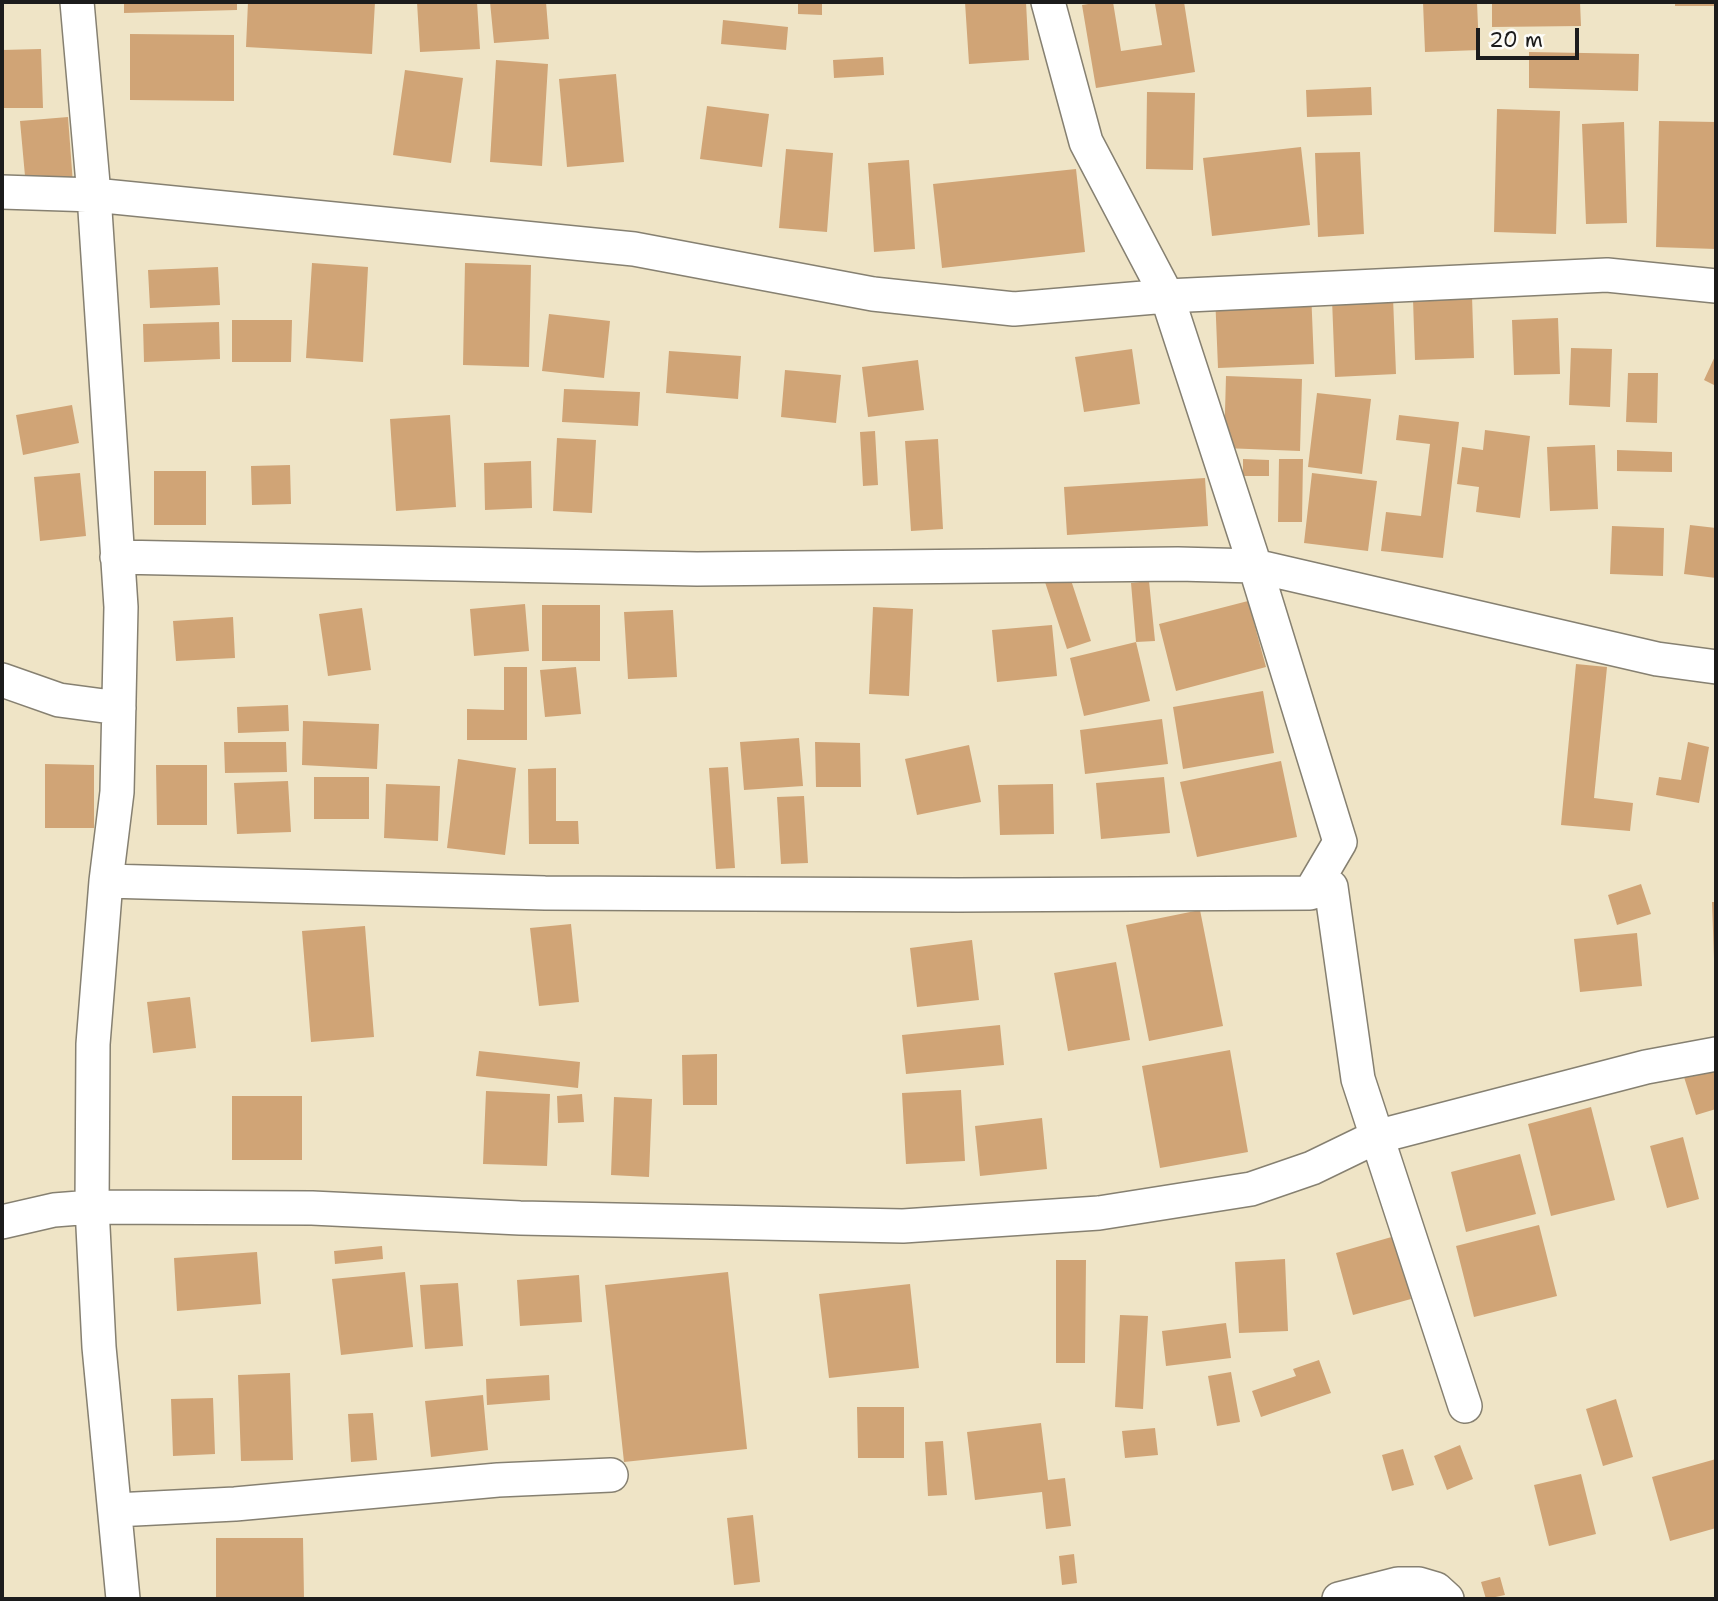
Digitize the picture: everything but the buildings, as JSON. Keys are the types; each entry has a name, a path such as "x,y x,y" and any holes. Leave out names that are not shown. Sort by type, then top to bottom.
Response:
{"street":[{"path":"77,2 94,195 121,607 117,792 106,881 93,1044 92,1207 99,1347 123,1599"},
{"path":"1048,2 1086,142 1167,296 1255,566 1340,842 1310,893"},
{"path":"2,192 94,195 634,249 873,294 1014,309 1167,296 1607,275 1716,286"},
{"path":"117,557 697,569 1178,564 1255,566 1657,659 1716,667"},
{"path":"2,680 59,700 119,708"},
{"path":"106,881 559,893 1310,893 1331,887 1358,1079 1465,1406"},
{"path":"2,1222 54,1210 92,1207 312,1208 520,1218 903,1226 1099,1213 1251,1189 1312,1168 1377,1137 1646,1067 1716,1054"},
{"path":"115,1510 235,1504 498,1480 611,1475"},
{"path":"1339,1599 1398,1584 1436,1589 1447,1599"}]}
